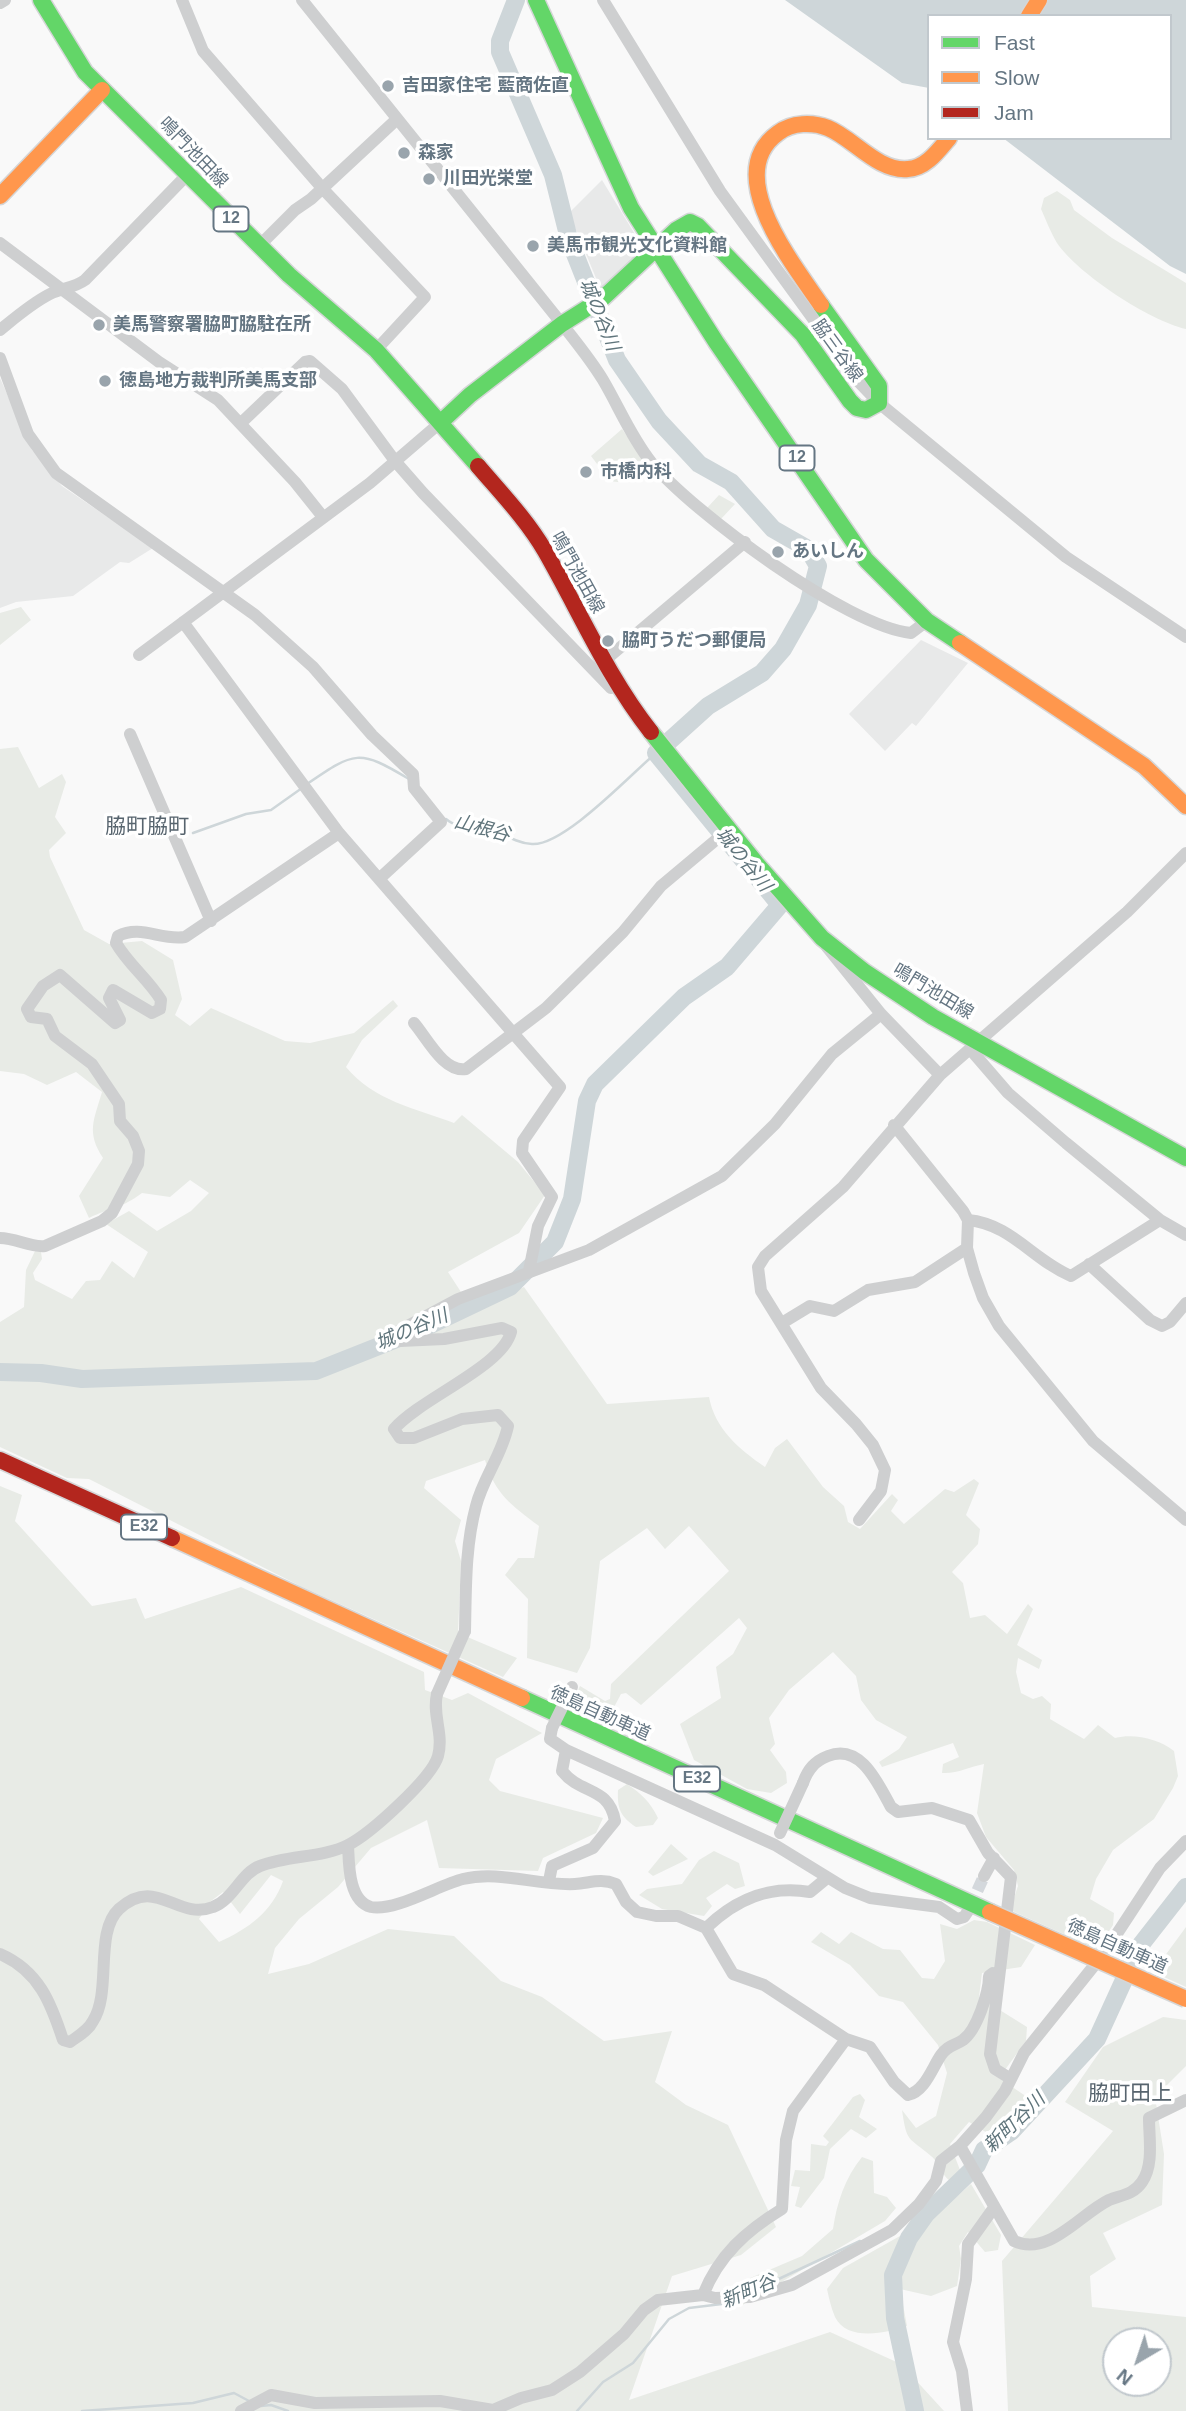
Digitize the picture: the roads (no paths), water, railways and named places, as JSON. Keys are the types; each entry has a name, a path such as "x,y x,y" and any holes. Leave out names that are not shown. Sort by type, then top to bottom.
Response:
{"main road":[{"name":"鳴門池田線","path":"41,0 85,72 186,176 259,246 376,349 526,523 544,550 616,684 729,829 822,938 902,998 974,1045 1186,1158"},
{"name":"12","path":"536,0 608,161 657,251 866,560 927,621 1144,766 1186,806"},
{"path":"0,197 102,90"},
{"name":"脇三谷線","path":"441,422 562,324 597,302 657,251 683,224 690,222 698,226 803,335 857,408 866,410 879,403 879,386 806,282 758,200 754,164 762,148 775,134 789,126 804,123 822,124 838,132 878,162 894,169 909,170 926,164 947,140"},
{"name":"徳島自動車道","path":"0,1460 1186,1999"}],"street":[{"path":"0,3 5,0"},
{"path":"182,0 203,51 323,188 425,297 376,349"},
{"path":"302,0 562,324 602,379 640,447 673,486 812,590 894,631 911,633 927,621"},
{"path":"603,0 720,191 859,382 879,403 1066,557 1186,637"},
{"path":"259,246 295,210 323,188 396,120"},
{"path":"0,330 47,295 63,288 74,287 85,280 186,176"},
{"path":"0,243 159,362 208,393 241,423 323,517"},
{"path":"0,358 28,434 56,473 255,615 313,667 372,735 413,774 414,788 441,822 379,879"},
{"path":"241,423 305,362 310,361 342,389 395,461 577,657 611,688 616,684"},
{"path":"139,655 323,517 441,422"},
{"path":"603,662 746,542"},
{"path":"183,622 339,833 560,1087 523,1141 522,1153 552,1198 538,1226 529,1271"},
{"path":"130,734 211,920"},
{"path":"414,1023 449,1066 459,1070 467,1069 546,1008 623,932 661,886 729,829"},
{"path":"0,1238 24,1241 37,1247 45,1246 102,1221 112,1213 138,1164 139,1151 133,1136 120,1121 119,1104 92,1064 55,1036 47,1019 31,1017 27,1009 34,997 51,979 60,975 115,1023 120,1020 109,998 113,990 152,1013 160,1009 161,1000 121,952 116,943 118,936 138,930 173,939 185,937 339,833"},
{"path":"859,1520 881,1492 885,1470 873,1445 821,1388 761,1291 758,1267 765,1256 843,1187 940,1075 1127,912 1186,853"},
{"path":"822,938 845,972 881,1014 940,1075"},
{"path":"0,1954 35,1977 51,2002 63,2040 69,2042 95,2019 105,1965 107,1925 116,1911 133,1898 149,1895 191,1909 213,1907 230,1895 256,1867 285,1857 348,1845 405,1799 427,1777 438,1758 442,1732 434,1709 437,1694 465,1631 467,1550 476,1505 502,1451 508,1426 498,1415 478,1416 414,1438 400,1437 394,1429 433,1396 489,1362 509,1339 511,1332 502,1328 444,1339 400,1341 400,1330 458,1299 589,1250 722,1176 775,1124 832,1054 881,1014"},
{"path":"974,1045 1008,1093 1160,1220 1186,1235"},
{"path":"894,1125 968,1220 967,1248 983,1298 1024,1359 1108,1457 1184,1516"},
{"path":"968,1220 985,1222 1005,1231 1071,1276 1160,1220"},
{"path":"782,1323 810,1306 834,1311 868,1290 915,1282 967,1248"},
{"path":"1089,1264 1150,1320 1162,1326 1170,1322 1186,1303"},
{"path":"572,1687 552,1728 550,1740 566,1750 778,1839 827,1878 870,1898 939,1907 957,1919 964,1917 968,1911"},
{"path":"549,1881 552,1866 593,1849 615,1821 612,1805 605,1797 570,1781 562,1772 566,1750"},
{"path":"778,1839 808,1769 820,1759 836,1753 849,1754 862,1762 891,1807 905,1812 932,1808 969,1820 994,1858 1011,1877 990,2053 995,2069 1011,2079"},
{"path":"241,2411 271,2395 315,2403 440,2401 493,2410 521,2398 552,2390 580,2372 658,2300 703,2295 715,2298 741,2297 792,2286 892,2230 919,2204 936,2182 941,2161 960,2146 986,2117 1024,2053 1105,1952 1160,1868 1186,1841"},
{"path":"348,1845 353,1885 359,1900 371,1906 386,1906 462,1879 486,1875 573,1884 604,1879 616,1884 626,1902 637,1912 656,1916 678,1916 706,1928 733,1974 786,1997 846,2039 870,2047 894,2082 908,2095 916,2094 947,2046 966,2039 989,1994 989,1976 998,1975"},
{"path":"984,1876 994,1858"},
{"path":"706,1928 718,1917 757,1895 775,1889 810,1892 827,1878"},
{"path":"703,2295 713,2271 726,2252 758,2223 782,2209 786,2140 793,2111 846,2039"},
{"path":"960,2146 993,2209 1014,2241 1033,2246 1069,2230 1110,2200 1136,2189 1144,2180 1150,2157 1149,2118 1186,2100"},
{"path":"967,2411 962,2371 953,2343 966,2279 968,2244 993,2209"}],"waterway":[{"name":"城の谷川","path":"0,1372 41,1373 82,1379 316,1371 422,1329 510,1287 555,1242 572,1199 587,1101 595,1084 684,997 727,967 780,905 656,753 708,706 762,673 783,649 808,605 818,566 808,549 773,529 731,482 699,464 659,421 617,360 569,239 553,175 500,52 500,41 516,0"},
{"name":"山根谷","path":"446,819 461,825 487,826 526,843 545,842 579,822 656,753"},
{"name":"山根谷","path":"307,784 336,765 357,758 379,762 409,779"},
{"name":"山根谷","path":"193,833 246,814 271,810 302,788"},
{"name":"新町谷川","path":"915,2411 895,2318 893,2275 909,2238 926,2214 977,2165 984,2150 1012,2131 1097,2039 1139,1947 1186,1887"},
{"name":"新町谷","path":"910,2219 926,2214"},
{"name":"新町谷","path":"755,2290 860,2241"},
{"name":"新町谷","path":"577,2411 603,2382 633,2363 669,2319 689,2308 730,2303"},
{"name":"新町谷","path":"82,2411 193,2403 234,2393 249,2401"},
{"name":"新町谷","path":"261,2406 271,2405 288,2411"}],"tunnel":[{"path":"970,1907 984,1876"}],"place":[{"name":"吉田家住宅 藍商佐直","path":"388,86"},
{"name":"森家","path":"404,153"},
{"name":"川田光栄堂","path":"429,179"},
{"name":"美馬市観光文化資料館","path":"533,246"},
{"name":"美馬警察署脇町脇駐在所","path":"99,325"},
{"name":"徳島地方裁判所美馬支部","path":"105,381"},
{"name":"市橋内科","path":"586,472"},
{"name":"あいしん","path":"778,552"},
{"name":"脇町うだつ郵便局","path":"608,641"}],"district":[{"name":"脇町脇町","path":"147,827"},
{"name":"脇町田上","path":"1130,2094"}]}
